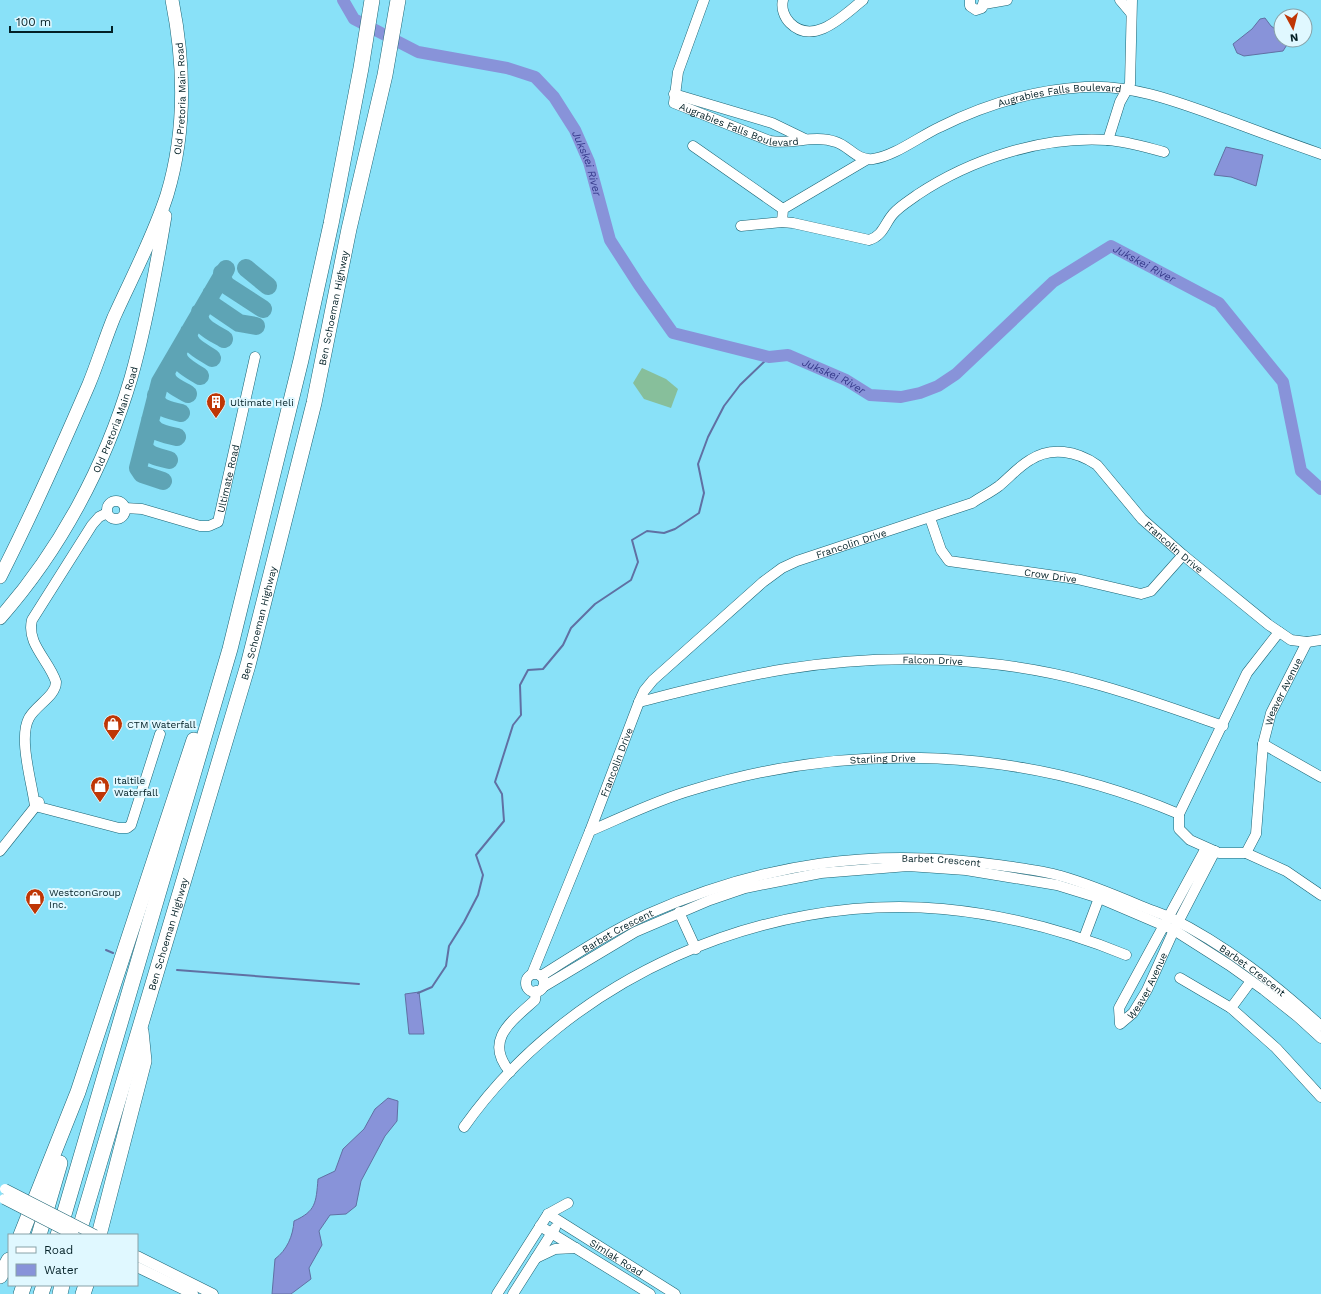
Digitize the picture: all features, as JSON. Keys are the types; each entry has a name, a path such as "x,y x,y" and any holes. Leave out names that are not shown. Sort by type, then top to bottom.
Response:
{"highway":[{"name":"Ben Schoeman Highway","path":"58,1234 230,648 301,360 331,224 362,68 372,0"},
{"name":"Ben Schoeman Highway","path":"78,1234 141,1028 248,665 314,403 349,229 385,75 398,0"},
{"path":"39,1234 91,1055 186,759 230,648"},
{"path":"99,1234 144,1061 145,1050 141,1028"},
{"path":"21,1234 56,1150 91,1055"},
{"path":"0,1276 8,1262"}],"main road":[{"name":"Old Pretoria Main Road","path":"0,577 89,383 114,317 147,247 166,196 179,137 182,110 181,55 172,0"},
{"name":"Old Pretoria Main Road","path":"0,618 5,604 62,535 101,457 116,419 130,380 144,324 166,213 166,196"}],"street":[{"path":"674,99 678,72 704,0"},
{"path":"783,0 783,10 791,24 809,31 818,31 828,27 863,0"},
{"path":"970,0 970,6 976,10 980,9 984,2 1007,0"},
{"path":"1120,0 1131,13"},
{"path":"1108,140 1120,102 1128,89 1131,78 1132,0"},
{"name":"Augrabies Falls Boulevard","path":"674,99 770,141 781,143 805,139 836,142 866,160 887,155 976,110 1012,98 1067,88 1100,86 1128,89 1191,107 1321,154"},
{"name":"Augrabies Falls Boulevard","path":"674,99 753,117 778,125 805,139"},
{"path":"748,132 753,117"},
{"path":"741,226 782,222 807,225 864,240 879,236 893,214 901,206 933,185 976,164 1013,151 1054,143 1108,140 1164,152"},
{"path":"694,146 783,209"},
{"path":"783,209 866,160"},
{"path":"782,222 783,209"},
{"name":"Ultimate Road","path":"38,803 25,742 26,727 30,716 54,690 56,682 33,641 30,627 32,620 92,525 99,517 107,513 112,519 118,520 125,514 125,508 142,509 200,526 215,525 218,522 255,357"},
{"name":"Francolin Drive","path":"537,975 639,702 644,691 653,680 763,582 782,568 797,560 930,518 972,503 998,486 1015,471 1035,457 1050,453 1071,453 1079,455 1097,465 1142,519 1183,555 1278,632 1291,640 1307,642 1321,640"},
{"name":"Crow Drive","path":"930,518 941,550 949,561 1077,579 1141,594 1151,591 1183,555"},
{"path":"1278,632 1247,673 1223,726 1179,814 1179,829 1185,837 1211,850 1229,854 1246,853 1286,871 1321,895"},
{"name":"Weaver Avenue","path":"1246,853 1256,834 1263,744 1271,713 1307,642"},
{"name":"Falcon Drive","path":"639,702 787,668 826,664 919,660 979,664 1055,674 1142,697 1223,726"},
{"path":"0,851 38,803 119,828 127,828 130,825 160,734"},
{"path":"1263,744 1321,777"},
{"name":"Starling Drive","path":"590,831 691,790 788,767 872,758 941,758 1025,767 1068,777 1145,799 1179,814"},
{"name":"Weaver Avenue","path":"1211,850 1147,990 1134,1013 1120,1024 1119,1008 1166,922 1211,850"},
{"path":"871,868 872,857"},
{"name":"Barbet Crescent","path":"537,975 615,930 696,894 751,877 798,866 872,857 966,865 1059,880 1176,926 1229,952 1276,985 1286,1001 1321,1038"},
{"name":"Barbet Crescent","path":"539,989 569,973 614,943 680,912 745,888 798,877 871,868 966,865"},
{"path":"798,866 798,877"},
{"name":"Barbet Crescent","path":"1059,880 1099,898 1166,922"},
{"path":"696,894 700,904"},
{"path":"1084,938 1099,898"},
{"path":"464,1127 510,1072 554,1031 590,1004 665,962 746,930 821,913 876,908 942,909 1023,921 1084,938 1126,955"},
{"path":"680,912 696,949"},
{"name":"Barbet Crescent","path":"1176,926 1251,981 1286,1001 1321,1026"},
{"path":"510,1072 501,1061 500,1056 504,1030 535,1000 539,989 544,982 537,975 527,980 527,985 530,990 539,989"},
{"path":"1180,978 1230,1008 1276,1048 1321,1097"},
{"path":"1230,1008 1251,981"},
{"path":"2,1193 72,1234"},
{"path":"2,1193 93,1234"},
{"path":"497,1294 548,1214 568,1203 552,1233 513,1294"},
{"name":"Simlak Road","path":"548,1214 675,1294"},
{"name":"Simlak Road","path":"540,1226 650,1294"},
{"path":"536,1258 556,1249 576,1248"},
{"path":"138,1256 213,1294"},
{"path":"138,1267 193,1294"}],"green space":[{"path":"642,368 666,379 678,389 671,408 644,399 633,383"}],"water":[{"path":"1265,18 1273,27 1273,48 1285,48 1283,51 1244,56 1237,53 1233,44 1252,29 1260,19"},
{"path":"1226,147 1263,155 1256,186 1231,177 1214,175"},
{"path":"419,992 424,1034 409,1034 405,994"},
{"path":"388,1098 398,1101 397,1121 385,1136 361,1181 356,1206 346,1214 330,1215 319,1231 322,1245 309,1268 311,1279 291,1294 272,1294 275,1259 289,1242 294,1221 307,1214 314,1205 318,1179 335,1171 343,1149 364,1129 375,1109"}],"waterway":[{"name":"Jukskei River","path":"343,0 354,19 418,52 507,68 535,77 554,97 575,130 589,162 610,240 639,285 673,333 769,357 788,355 846,380 870,395 901,397 920,393 938,386 956,374 1053,282 1111,246 1219,303 1283,382 1301,471 1321,489"},
{"path":"418,993 432,987 446,966 449,946 478,895 483,875 476,855 504,821 502,794 495,782 513,725 521,715 520,685 528,670 543,669 563,645 571,628 595,604 631,580 638,562 632,540 647,531 664,533 675,529 699,513 704,493 698,464 708,437 724,406 740,385 769,357"},
{"path":"106,950 113,953"},
{"path":"177,970 359,984"}],"taxiway":[{"path":"246,268 268,286"},
{"path":"163,481 142,474 138,468 160,382 226,269"},
{"path":"222,273 223,280 226,285 263,309"},
{"path":"211,294 210,301 214,306 239,323 256,326"},
{"path":"200,312 199,317 203,325 211,332 224,339"},
{"path":"189,332 189,337 192,344 212,358"},
{"path":"178,352 179,360 200,376"},
{"path":"167,370 166,375 169,382 188,394"},
{"path":"156,395 156,400 161,406 168,410 181,413"},
{"path":"150,420 153,428 156,430 164,434 177,437"},
{"path":"144,444 145,448 150,454 169,460"}],"place":[{"name":"Ultimate Heli","path":"216,419"},
{"name":"CTM Waterfall","path":"113,741"},
{"name":"Italtile Waterfall","path":"100,803"},
{"name":"WestconGroup Inc.","path":"35,915"}]}
